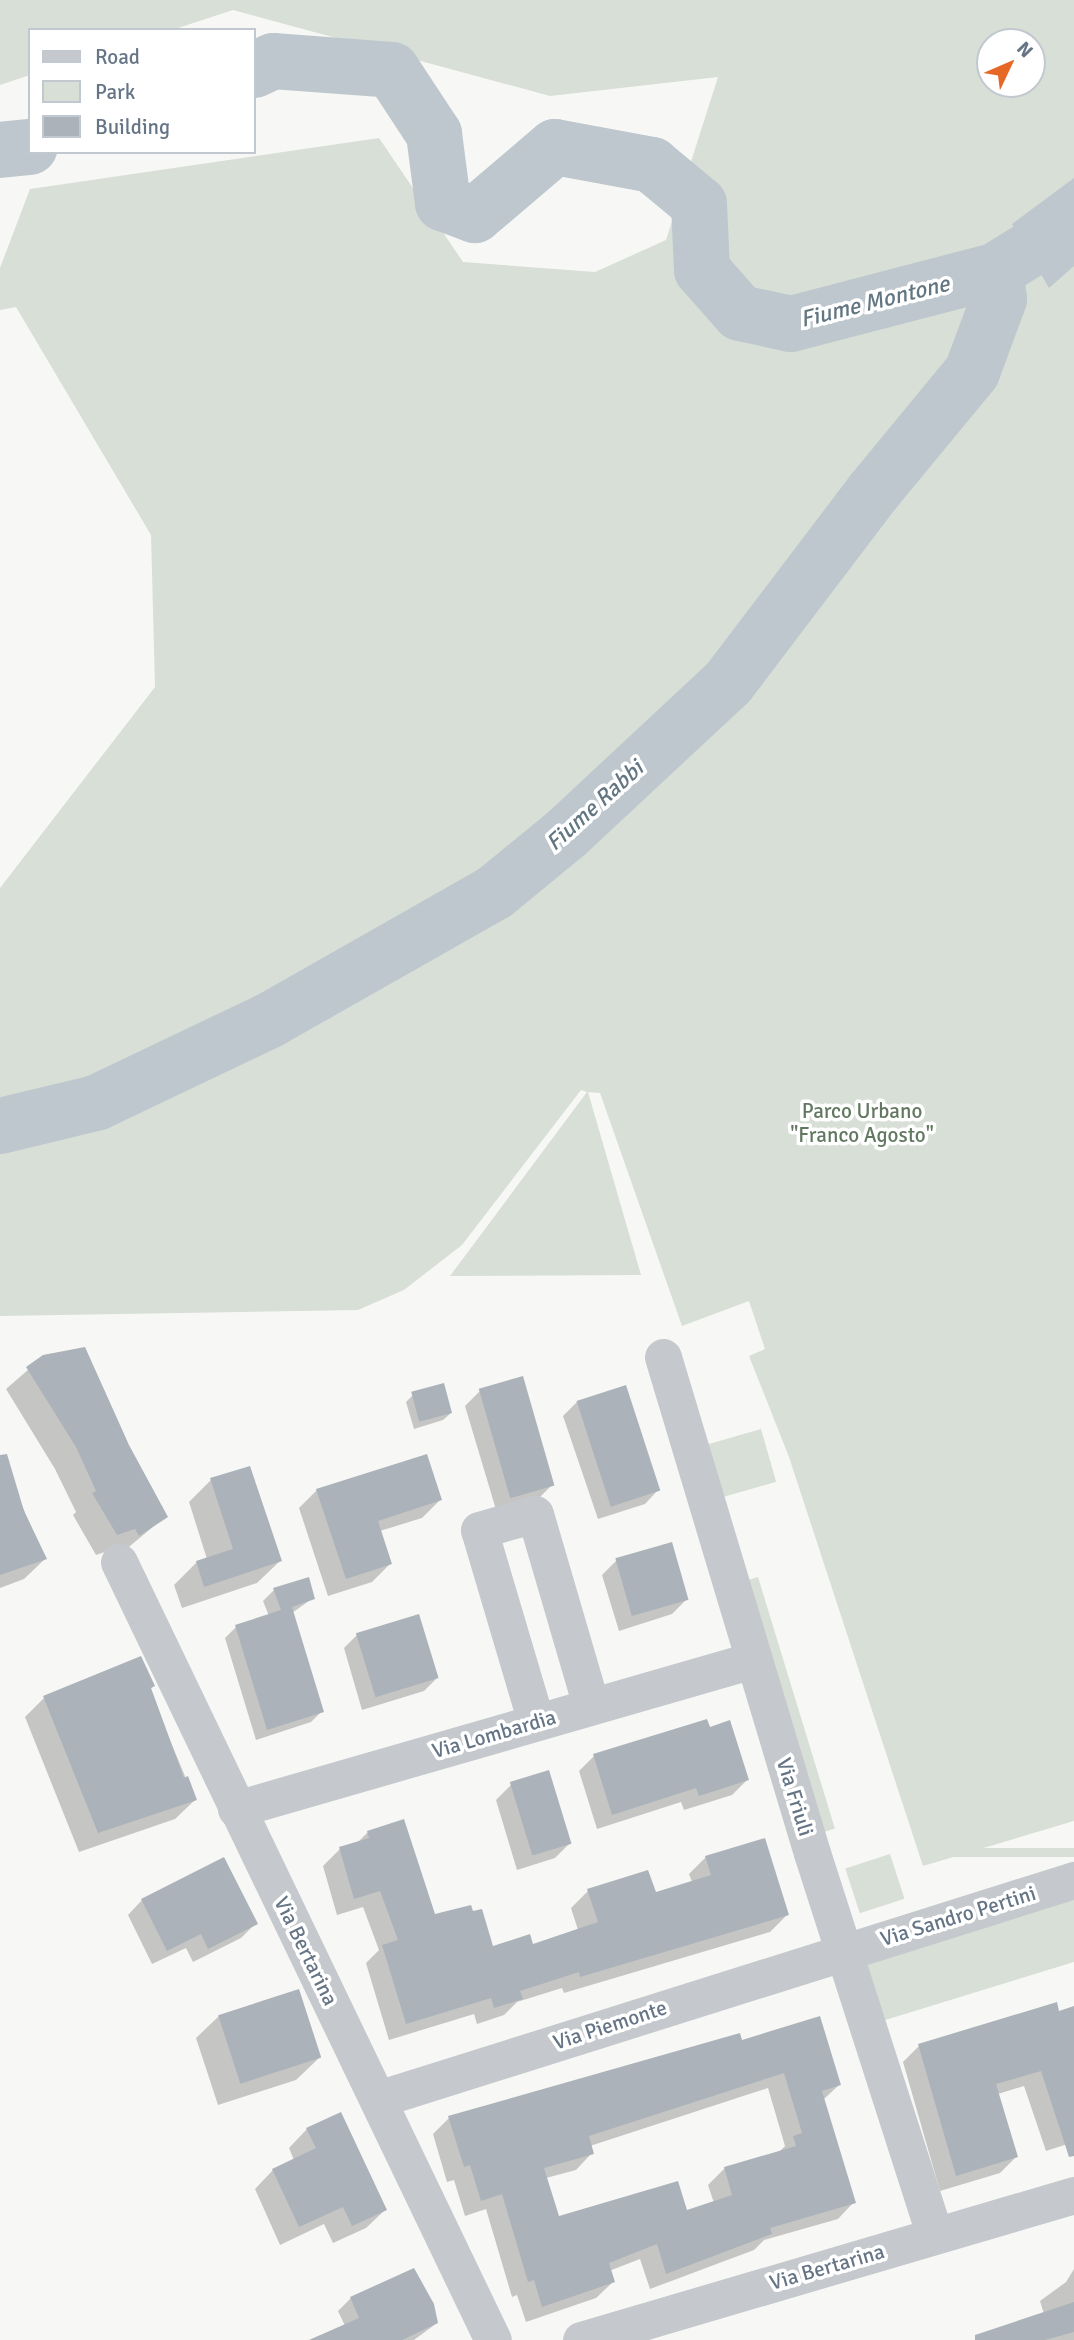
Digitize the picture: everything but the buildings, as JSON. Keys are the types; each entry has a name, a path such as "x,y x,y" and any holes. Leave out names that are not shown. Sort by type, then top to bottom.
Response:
{"street":[{"name":"Via Friuli","path":"663,1357 843,1952 935,2235"},
{"path":"536,1722 479,1530 535,1514 591,1706"},
{"name":"Via Bertarina","path":"118,1562 493,2340"},
{"name":"Via Lombardia","path":"236,1809 753,1660"},
{"name":"Via Sandro Pertini","path":"843,1952 1074,1880"},
{"name":"Via Piemonte","path":"378,2099 843,1952"},
{"name":"Via Bertarina","path":"581,2340 1074,2195"}],"green space":[{"name":"Parco Urbano \"Franco Agosto\"","path":"0,0 1074,0 1074,1821 923,1866 789,1457 749,1356 765,1349 749,1301 682,1326 600,1093 588,1092 641,1275 450,1276 587,1092 581,1090 462,1245 404,1290 358,1310 0,1316 0,888 155,687 151,535 16,307 0,310 0,268 30,189 379,138 463,262 595,272 666,240 718,77 550,96 233,10 178,28 28,28 28,76 0,85"},
{"path":"761,1429 776,1482 723,1497 708,1444"},
{"path":"758,1577 835,1829 824,1832 747,1580"},
{"path":"922,1848 1074,1848 1074,1857 922,1857"},
{"path":"890,1854 905,1899 860,1913 845,1869"},
{"path":"1074,1894 1074,1962 882,2021 866,1971 871,1958"}],"shaded area":[{"path":"1074,178 1074,266 1049,288 1012,224"}],"waterway":[{"name":"Fiume Montone","path":"256,69 273,61 392,70 434,134 443,203 475,215 555,147 652,165 699,204 702,270 740,313 791,324 995,271 1074,222"},
{"name":"Fiume Montone","path":"0,150 28,147"},
{"name":"Fiume Rabbi","path":"0,1126 96,1103 270,1020 494,893 567,833 728,683 873,492 972,372 999,299 995,271"}]}
